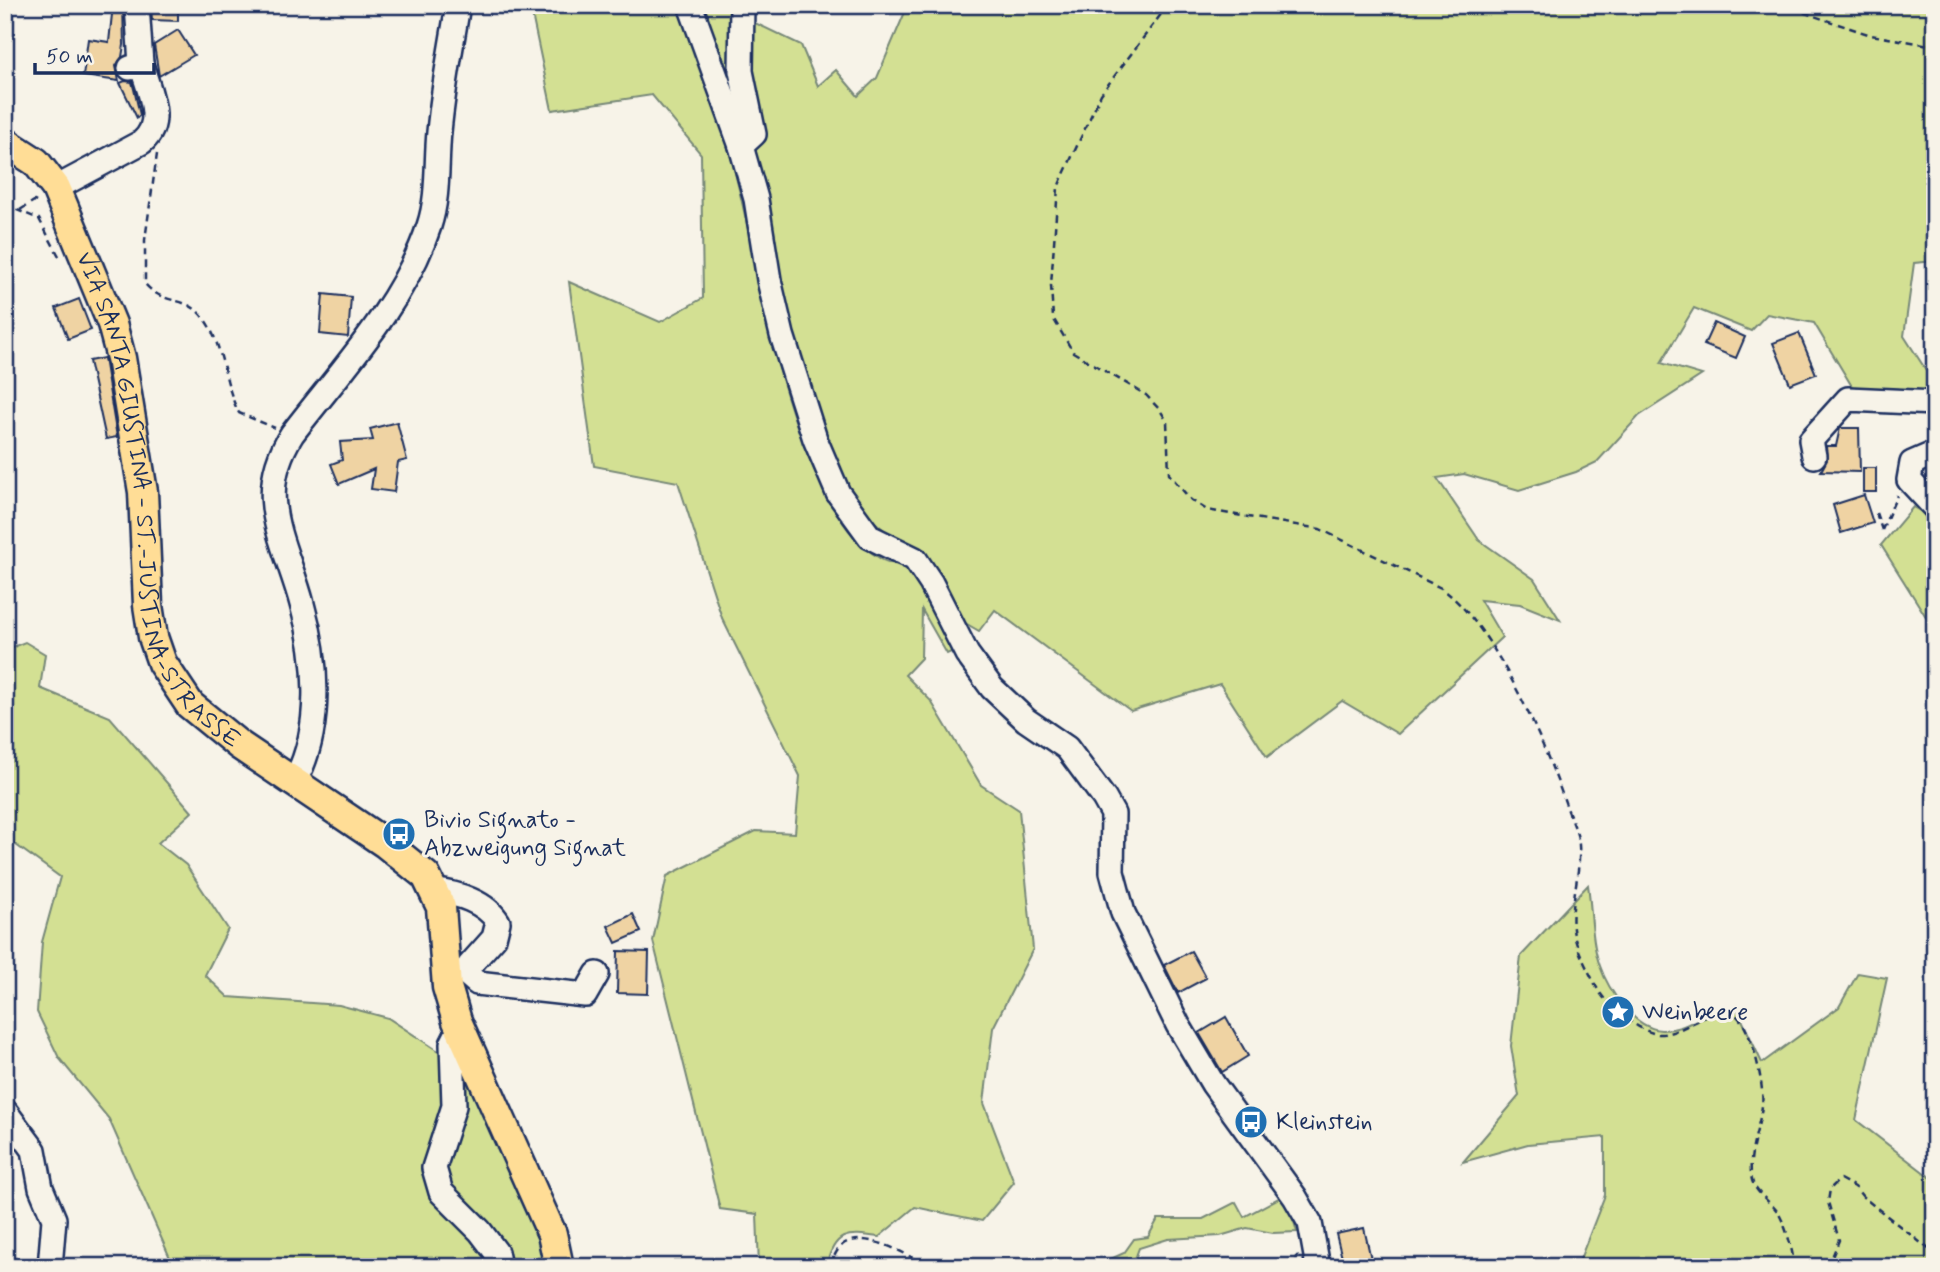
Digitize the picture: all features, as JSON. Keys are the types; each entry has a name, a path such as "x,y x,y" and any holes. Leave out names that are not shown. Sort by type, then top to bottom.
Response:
{"main road":[{"name":"VIA SANTA GIUSTINA - ST.-JUSTINA-STRASSE","path":"5,142 36,162 57,188 99,287 121,358 143,492 148,605 162,663 190,705 239,745 412,863 426,876 435,891"},
{"path":"435,891 440,907 447,987 460,1028 552,1234 559,1267"}],"street":[{"path":"57,188 142,142 152,133 155,121 153,104 135,66 137,5"},
{"path":"293,782 304,764 313,736 313,685 309,633 302,601 283,553 274,500 275,472 281,452 292,434 383,315 417,255 429,227 435,203 445,74 458,5"},
{"path":"690,5 741,145 756,199 769,280 782,335 815,439 838,493 870,537 915,559 931,583 967,654 992,688 1026,720 1067,748 1113,814 1112,872 1115,892 1129,925 1178,1024 1213,1084 1305,1214 1316,1245 1318,1267"},
{"path":"741,145 754,134 741,71 743,5"},
{"path":"1814,456 1811,440 1848,400 1935,403"},
{"path":"1935,453 1912,463 1909,480 1935,508"},
{"path":"435,891 451,892 477,904 493,913 498,922 494,938 469,966 469,976 477,983 585,995 597,974"},
{"path":"460,1028 452,1044 454,1105 434,1168 441,1192 480,1231 496,1252 499,1267"},
{"path":"5,1111 34,1150 41,1188 54,1219 50,1267"}],"path":[{"path":"1168,5 1101,94 1058,187 1051,285 1053,318 1073,352 1146,395 1160,410 1167,421 1169,474 1191,500 1207,510 1320,529 1441,588 1459,601 1498,658 1554,769 1579,843 1573,930 1598,990 1618,1012 1649,1032 1659,1034 1684,1030 1721,1011 1731,1012 1741,1021 1752,1047 1762,1090 1762,1104 1751,1160 1751,1178 1757,1191 1779,1214 1790,1242 1795,1267"},
{"path":"1781,5 1871,35 1935,46"},
{"path":"152,133 159,138 145,240 145,284 155,296 191,305 204,318 239,414 292,434"},
{"path":"5,205 20,210"},
{"path":"1876,513 1881,530 1900,488"},
{"path":"1828,1267 1839,1240 1828,1202 1829,1189 1840,1179 1855,1187 1863,1197 1935,1254"},
{"path":"830,1267 840,1248 847,1242 858,1241 897,1248 925,1267"}],"green space":[{"path":"530,5 679,5 732,161 780,371 807,453 825,492 855,538 881,559 910,571 922,587 953,651 947,654 922,610 921,658 905,675 931,701 981,785 1019,810 1033,949 993,1028 984,1103 1014,1182 982,1221 915,1207 879,1237 850,1235 838,1241 829,1255 826,1267 759,1267 757,1214 720,1209 653,941 667,876 756,831 795,833 800,776 722,618 678,482 594,466 569,282 660,322 703,298 701,154 652,95 552,110"},
{"path":"699,5 737,5 746,126"},
{"path":"908,5 1935,5 1935,261 1914,263 1904,336 1935,384 1935,396 1853,388 1814,323 1767,314 1751,331 1694,308 1661,363 1702,375 1639,416 1597,462 1576,472 1519,490 1464,474 1437,478 1479,540 1534,579 1560,620 1520,604 1480,600 1502,637 1398,734 1342,701 1267,757 1220,684 1131,711 995,610 979,631 960,620 910,543 890,535 862,511 845,484 816,417 785,312 751,151 749,20 801,45 818,86 836,70 858,96 877,78"},
{"path":"1913,507 1935,519 1935,631 1881,545"},
{"path":"25,642 45,654 40,688 110,717 192,812 158,843 186,865 228,929 205,975 228,997 339,1005 388,1018 461,1066 533,1220 548,1267 174,1267 109,1119 59,1058 37,1012 42,942 60,877 5,837 5,650"},
{"path":"1588,885 1597,957 1609,985 1623,1006 1641,1022 1661,1030 1681,1027 1716,1012 1738,1011 1762,1063 1839,1007 1858,973 1887,978 1856,1120 1935,1181 1935,1267 1577,1267 1605,1195 1605,1137 1528,1144 1463,1162 1519,1096 1511,1046 1521,956"},
{"path":"1286,1194 1297,1232 1273,1233 1247,1228 1220,1236 1168,1239 1139,1248 1135,1259 1120,1267 1093,1267 1124,1253 1134,1239 1148,1237 1158,1219 1203,1219 1236,1202 1244,1217"}],"building":[{"path":"113,5 123,5 124,45 122,57 116,66 119,81 83,76 88,39 109,42"},
{"path":"151,5 178,5 178,21 152,20"},
{"path":"178,30 194,55 159,76 154,45"},
{"path":"132,82 140,115 137,118 120,83"},
{"path":"323,294 351,297 348,337 320,334"},
{"path":"79,299 91,330 68,339 56,308"},
{"path":"1714,323 1745,337 1736,358 1704,345"},
{"path":"1799,333 1816,374 1790,384 1773,343"},
{"path":"104,358 117,437 106,439 89,361"},
{"path":"397,422 407,460 398,462 394,492 371,489 374,469 339,484 331,464 342,460 340,442 373,440 370,429"},
{"path":"1840,428 1859,428 1860,472 1821,471 1827,460 1826,446 1836,446"},
{"path":"1863,468 1876,468 1876,492 1863,492"},
{"path":"1864,495 1873,523 1841,533 1833,505"},
{"path":"633,914 641,932 616,943 608,926"},
{"path":"618,951 649,952 648,994 617,993"},
{"path":"1191,951 1206,978 1178,993 1164,965"},
{"path":"1226,1017 1248,1056 1222,1072 1199,1033"},
{"path":"1364,1228 1371,1259 1344,1266 1336,1234"}],"place":[{"name":"Bivio Signato - Abzweigung Signat","path":"399,834"},
{"name":"Weinbeere","path":"1618,1012"},
{"name":"Kleinstein","path":"1251,1122"}]}
